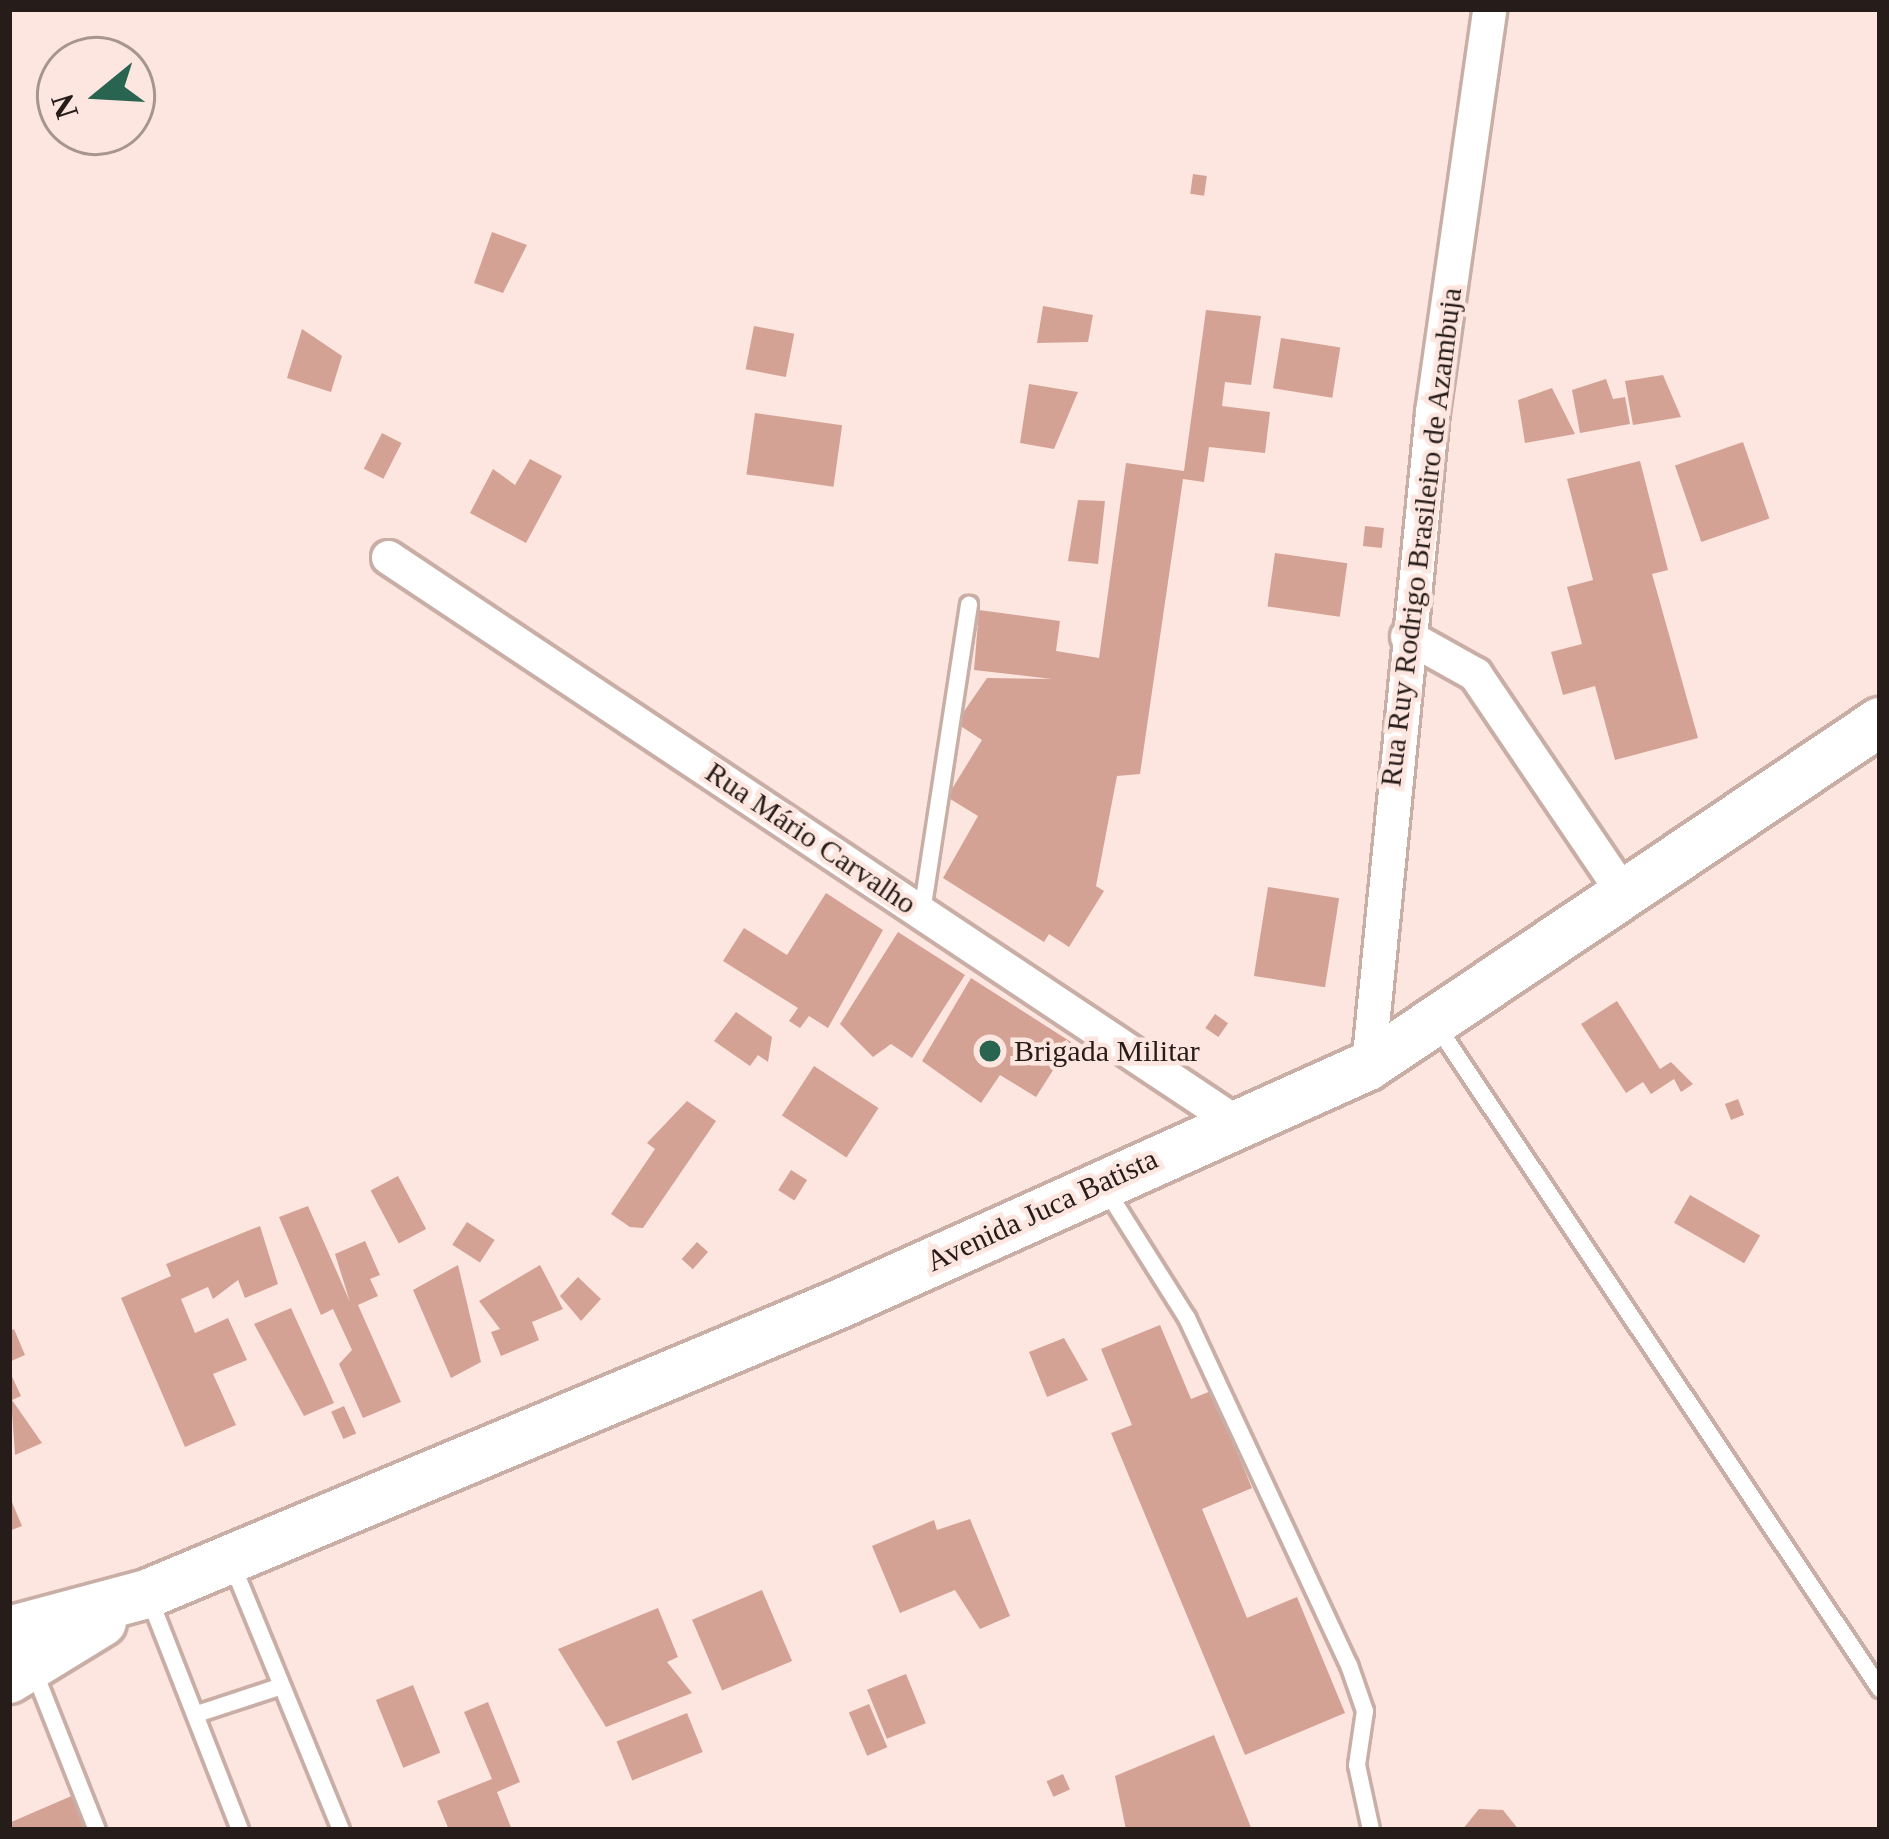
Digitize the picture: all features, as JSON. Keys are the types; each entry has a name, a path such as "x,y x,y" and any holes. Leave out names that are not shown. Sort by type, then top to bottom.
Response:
{"main road":[{"name":"Avenida Juca Batista","path":"17,1658 147,1594 837,1305 1234,1120 1368,1066 1880,722"}],"street":[{"name":"Rua Ruy Rodrigo Brasileiro de Azambuja","path":"1368,1066 1407,636 1490,9"},
{"name":"Rua Mário Carvalho","path":"388,557 1234,1120"},
{"path":"1407,636 1474,674 1624,894"}],"lane":[{"path":"922,912 969,604"},
{"path":"1435,1022 1880,1688"},
{"path":"1102,1182 1187,1318 1349,1665 1365,1711 1357,1766 1371,1830"},
{"path":"230,1558 340,1830"},
{"path":"147,1594 200,1713 240,1830"},
{"path":"17,1658 97,1830"},
{"path":"200,1713 282,1686"}],"building":[{"path":"1193,174 1207,176 1204,196 1190,194"},
{"path":"492,232 527,245 503,293 474,283"},
{"path":"1043,306 1093,315 1088,342 1037,343"},
{"path":"1206,310 1261,316 1251,385 1225,382 1222,406 1270,412 1265,453 1209,447 1204,482 1183,479 1140,774 1117,776 1096,886 1104,891 1069,947 1049,934 1044,942 943,878 978,816 947,797 982,740 956,723 987,678 1052,679 974,670 979,610 1060,621 1056,651 1099,658 1126,463 1184,471"},
{"path":"754,326 794,334 786,377 746,369"},
{"path":"302,329 342,356 331,392 287,378"},
{"path":"1281,338 1340,347 1332,398 1273,388"},
{"path":"1663,375 1681,417 1633,425 1625,381"},
{"path":"1606,379 1613,399 1625,397 1630,424 1580,433 1572,390"},
{"path":"1029,384 1078,392 1054,449 1020,443"},
{"path":"1552,388 1575,434 1525,443 1518,400"},
{"path":"755,413 842,425 834,487 746,474"},
{"path":"382,433 402,443 383,479 364,469"},
{"path":"1743,442 1769,519 1701,542 1675,465"},
{"path":"530,459 562,476 526,543 470,513 493,469 515,485"},
{"path":"1640,461 1668,570 1652,574 1698,738 1615,760 1595,686 1563,695 1551,652 1582,644 1567,587 1593,580 1567,479"},
{"path":"1078,500 1105,501 1098,564 1068,561"},
{"path":"1365,526 1384,528 1382,548 1363,546"},
{"path":"1275,553 1347,563 1340,617 1267,606"},
{"path":"1268,887 1339,898 1325,987 1254,976"},
{"path":"826,893 883,930 828,1028 809,1016 800,1028 789,1021 798,1008 723,961 744,928 787,955"},
{"path":"898,932 965,975 912,1058 891,1044 873,1057 840,1024"},
{"path":"971,978 1071,1042 1036,1097 1000,1075 981,1103 922,1061"},
{"path":"1617,1001 1660,1069 1671,1062 1693,1084 1681,1092 1674,1079 1651,1094 1643,1082 1626,1093 1581,1024"},
{"path":"736,1012 772,1037 768,1062 758,1055 750,1066 714,1041"},
{"path":"1215,1014 1228,1023 1218,1037 1205,1028"},
{"path":"814,1066 879,1108 846,1157 782,1115"},
{"path":"1738,1099 1744,1115 1731,1120 1725,1104"},
{"path":"687,1101 716,1121 643,1228 630,1227 611,1214 655,1149 647,1143"},
{"path":"791,1170 807,1180 794,1200 778,1190"},
{"path":"398,1176 426,1229 399,1244 371,1191"},
{"path":"1690,1195 1760,1236 1744,1263 1674,1223"},
{"path":"308,1206 350,1302 335,1254 365,1241 380,1275 370,1279 378,1296 358,1305 401,1402 363,1418 339,1364 352,1350 333,1309 321,1315 279,1217"},
{"path":"467,1222 495,1240 480,1263 452,1245"},
{"path":"260,1226 278,1284 245,1298 238,1280 213,1299 208,1287 181,1299 195,1333 228,1318 247,1360 213,1374 236,1425 185,1447 121,1298 171,1276 166,1264"},
{"path":"697,1242 708,1252 693,1269 682,1259"},
{"path":"458,1265 481,1362 451,1378 413,1290"},
{"path":"540,1265 563,1309 532,1322 539,1340 501,1356 491,1332 500,1329 479,1301"},
{"path":"578,1277 601,1299 581,1321 560,1296"},
{"path":"291,1308 334,1403 304,1416 254,1324"},
{"path":"1160,1325 1191,1399 1211,1391 1252,1488 1202,1509 1247,1618 1297,1597 1345,1713 1245,1755 1111,1433 1132,1425 1101,1349"},
{"path":"14,1329 25,1355 9,1362 9,1331"},
{"path":"1064,1338 1088,1380 1047,1397 1029,1352"},
{"path":"9,1370 21,1396 12,1400 42,1443 15,1455"},
{"path":"344,1406 356,1433 343,1439 331,1412"},
{"path":"9,1495 22,1526 9,1531"},
{"path":"970,1519 1010,1616 980,1629 955,1590 900,1613 872,1546 934,1520 937,1530"},
{"path":"762,1590 792,1661 722,1691 692,1620"},
{"path":"658,1608 678,1657 667,1662 692,1693 606,1727 558,1649"},
{"path":"906,1674 926,1723 887,1739 867,1690"},
{"path":"413,1685 440,1753 403,1768 376,1700"},
{"path":"488,1702 520,1782 497,1792 512,1830 449,1830 437,1801 492,1779 464,1712"},
{"path":"869,1704 887,1747 867,1756 849,1713"},
{"path":"687,1713 703,1752 632,1780 617,1741"},
{"path":"1214,1735 1252,1830 1126,1830 1115,1776"},
{"path":"1063,1774 1070,1790 1053,1797 1047,1781"},
{"path":"83,1791 100,1830 9,1830 9,1823"},
{"path":"1479,1809 1503,1810 1519,1830 1462,1830"}],"place":[{"name":"Brigada Militar","path":"990,1051"}]}
